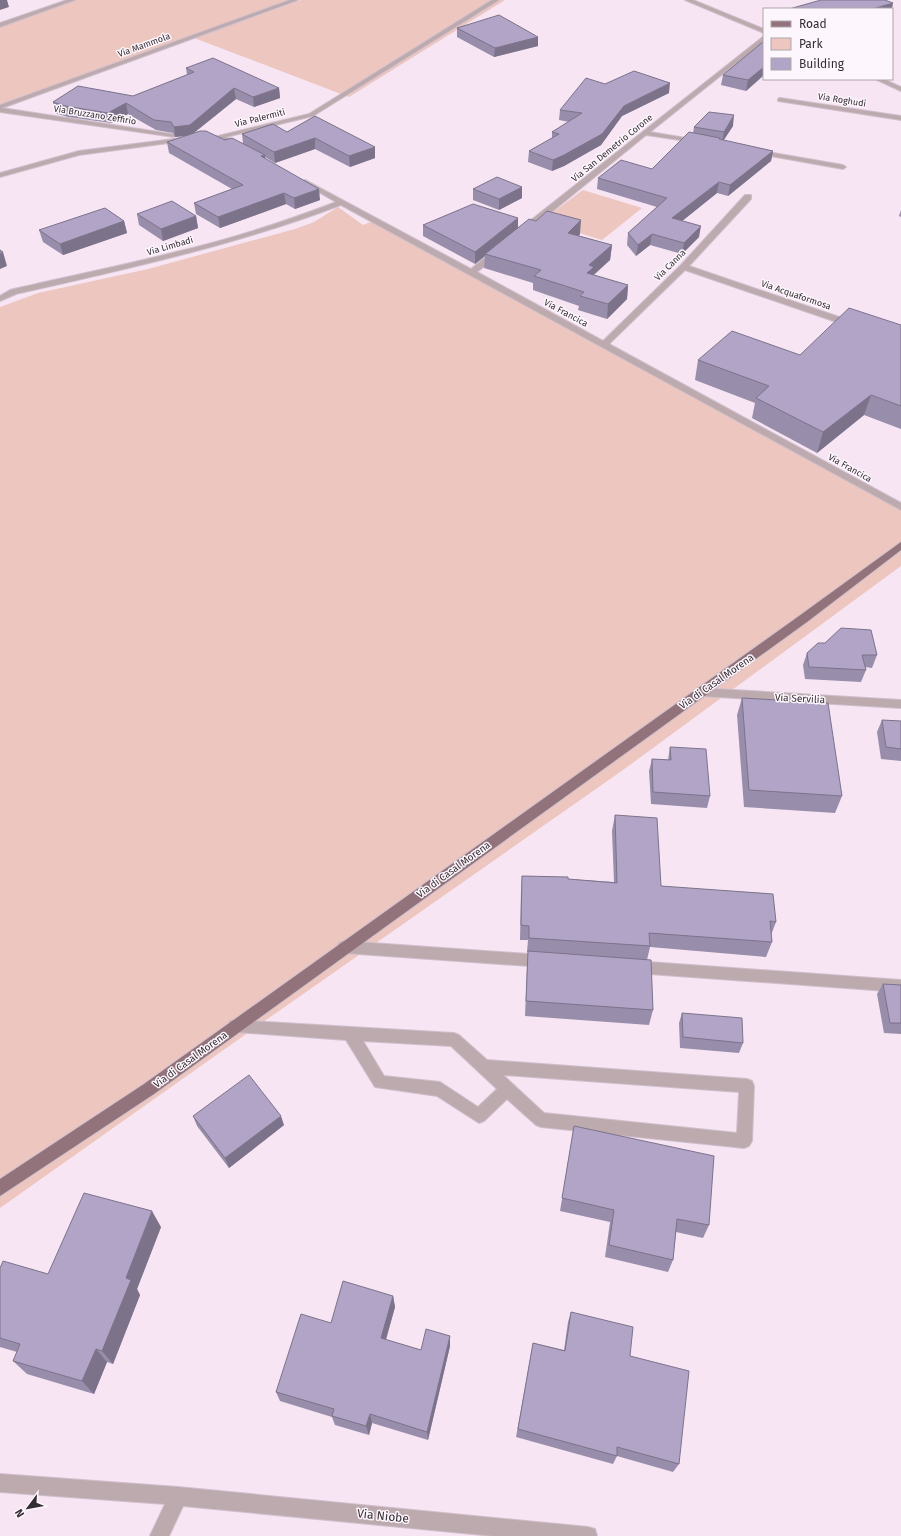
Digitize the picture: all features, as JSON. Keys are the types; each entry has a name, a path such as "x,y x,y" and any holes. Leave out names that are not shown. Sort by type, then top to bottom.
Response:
{"main road":[{"name":"Via di Casal Morena","path":"0,1188 120,1108 235,1026 803,619 901,545"}],"street":[{"path":"0,25 72,0"},
{"name":"Via Mammola","path":"0,107 295,0"},
{"name":"Via Palermiti","path":"208,137 221,137 311,115 496,0"},
{"path":"688,0 763,31"},
{"name":"Via San Demetrio Corone","path":"521,233 763,39"},
{"path":"888,83 901,79"},
{"path":"880,80 901,89"},
{"name":"Via Roghudi","path":"780,100 901,118"},
{"name":"Via Bruzzano Zeffirio","path":"0,110 191,138 79,153 0,175"},
{"path":"644,133 705,143"},
{"path":"221,137 248,151"},
{"path":"751,151 843,167"},
{"name":"Via Francica","path":"295,177 901,507"},
{"name":"Via Canna","path":"604,344 684,267 748,197"},
{"name":"Via Limbadi","path":"0,299 13,292 147,263 296,221 342,202"},
{"path":"471,273 502,248"},
{"name":"Via Acquaformosa","path":"684,267 856,326"},
{"name":"Via Servilia","path":"700,692 901,704"},
{"path":"344,947 554,962"},
{"path":"625,967 901,986"},
{"path":"235,1026 350,1032 454,1040 541,1120 744,1141 747,1086 484,1067"},
{"path":"350,1032 380,1082 440,1089 478,1116 507,1088"},
{"name":"Via Niobe","path":"0,1483 178,1496 588,1536"},
{"path":"159,1536 178,1496"}],"green space":[{"path":"72,0 295,0 0,107 0,25"},
{"path":"301,0 505,0 349,97 194,38"},
{"path":"583,190 642,208 602,240 541,221"},
{"path":"338,207 363,225 376,220 901,505 901,566 623,770 0,1208 0,307 38,293 148,269 295,229 314,222"}],"building":[{"path":"821,0 885,0 893,3 876,8 793,8"},
{"path":"499,15 538,37 495,48 457,28"},
{"path":"763,42 763,68 748,80 723,75"},
{"path":"213,58 279,88 253,97 234,88 190,125 174,127 171,122 154,120 126,103 108,113 65,106 53,102 78,86 133,96 194,72 186,68"},
{"path":"634,71 670,83 624,106 602,134 564,155 553,160 529,151 559,134 552,132 582,113 560,110 586,78 605,84"},
{"path":"709,112 734,115 724,132 694,127"},
{"path":"315,116 375,147 349,156 315,138 274,152 242,134 273,124 287,132"},
{"path":"200,131 206,131 225,140 232,138 265,155 261,156 319,189 294,198 284,193 218,217 194,203 243,185 167,142"},
{"path":"689,132 773,151 730,185 719,182 672,218 701,226 684,243 652,234 638,245 628,233 667,198 598,178 621,160 652,169"},
{"path":"497,177 522,187 499,199 473,189"},
{"path":"172,201 196,216 161,229 137,214"},
{"path":"473,204 518,218 475,252 423,225"},
{"path":"105,208 124,221 60,244 39,230"},
{"path":"547,211 581,220 568,233 612,245 589,265 594,267 587,273 628,285 608,304 580,296 584,292 534,276 541,270 485,254 529,219 536,221"},
{"path":"849,308 901,325 901,406 871,395 823,432 756,398 769,386 698,360 732,331 800,355"},
{"path":"841,628 871,630 877,655 862,655 866,670 809,667 807,653 818,643 825,643"},
{"path":"742,698 828,703 842,796 749,790"},
{"path":"882,720 901,721 901,749 886,747"},
{"path":"670,747 706,749 710,796 653,792 652,759 671,760"},
{"path":"615,815 657,818 661,886 773,894 776,922 770,921 772,942 649,933 650,946 529,938 529,926 521,925 522,876 568,877 568,879 617,883"},
{"path":"528,951 651,960 653,1010 526,1001"},
{"path":"883,984 901,985 901,1023 890,1023"},
{"path":"682,1013 742,1018 743,1043 683,1037"},
{"path":"249,1075 281,1116 225,1158 193,1116"},
{"path":"574,1126 714,1156 709,1225 677,1219 673,1260 609,1245 614,1210 562,1198"},
{"path":"84,1193 152,1211 126,1278 131,1280 102,1351 96,1349 82,1381 13,1361 20,1344 0,1338 0,1268 3,1261 48,1274"},
{"path":"343,1281 393,1296 381,1338 421,1350 426,1329 450,1336 427,1432 370,1414 366,1426 332,1416 334,1409 276,1392 301,1314 331,1323"},
{"path":"571,1312 633,1327 630,1356 689,1371 679,1464 617,1447 617,1456 518,1429 533,1343 565,1351"}]}
